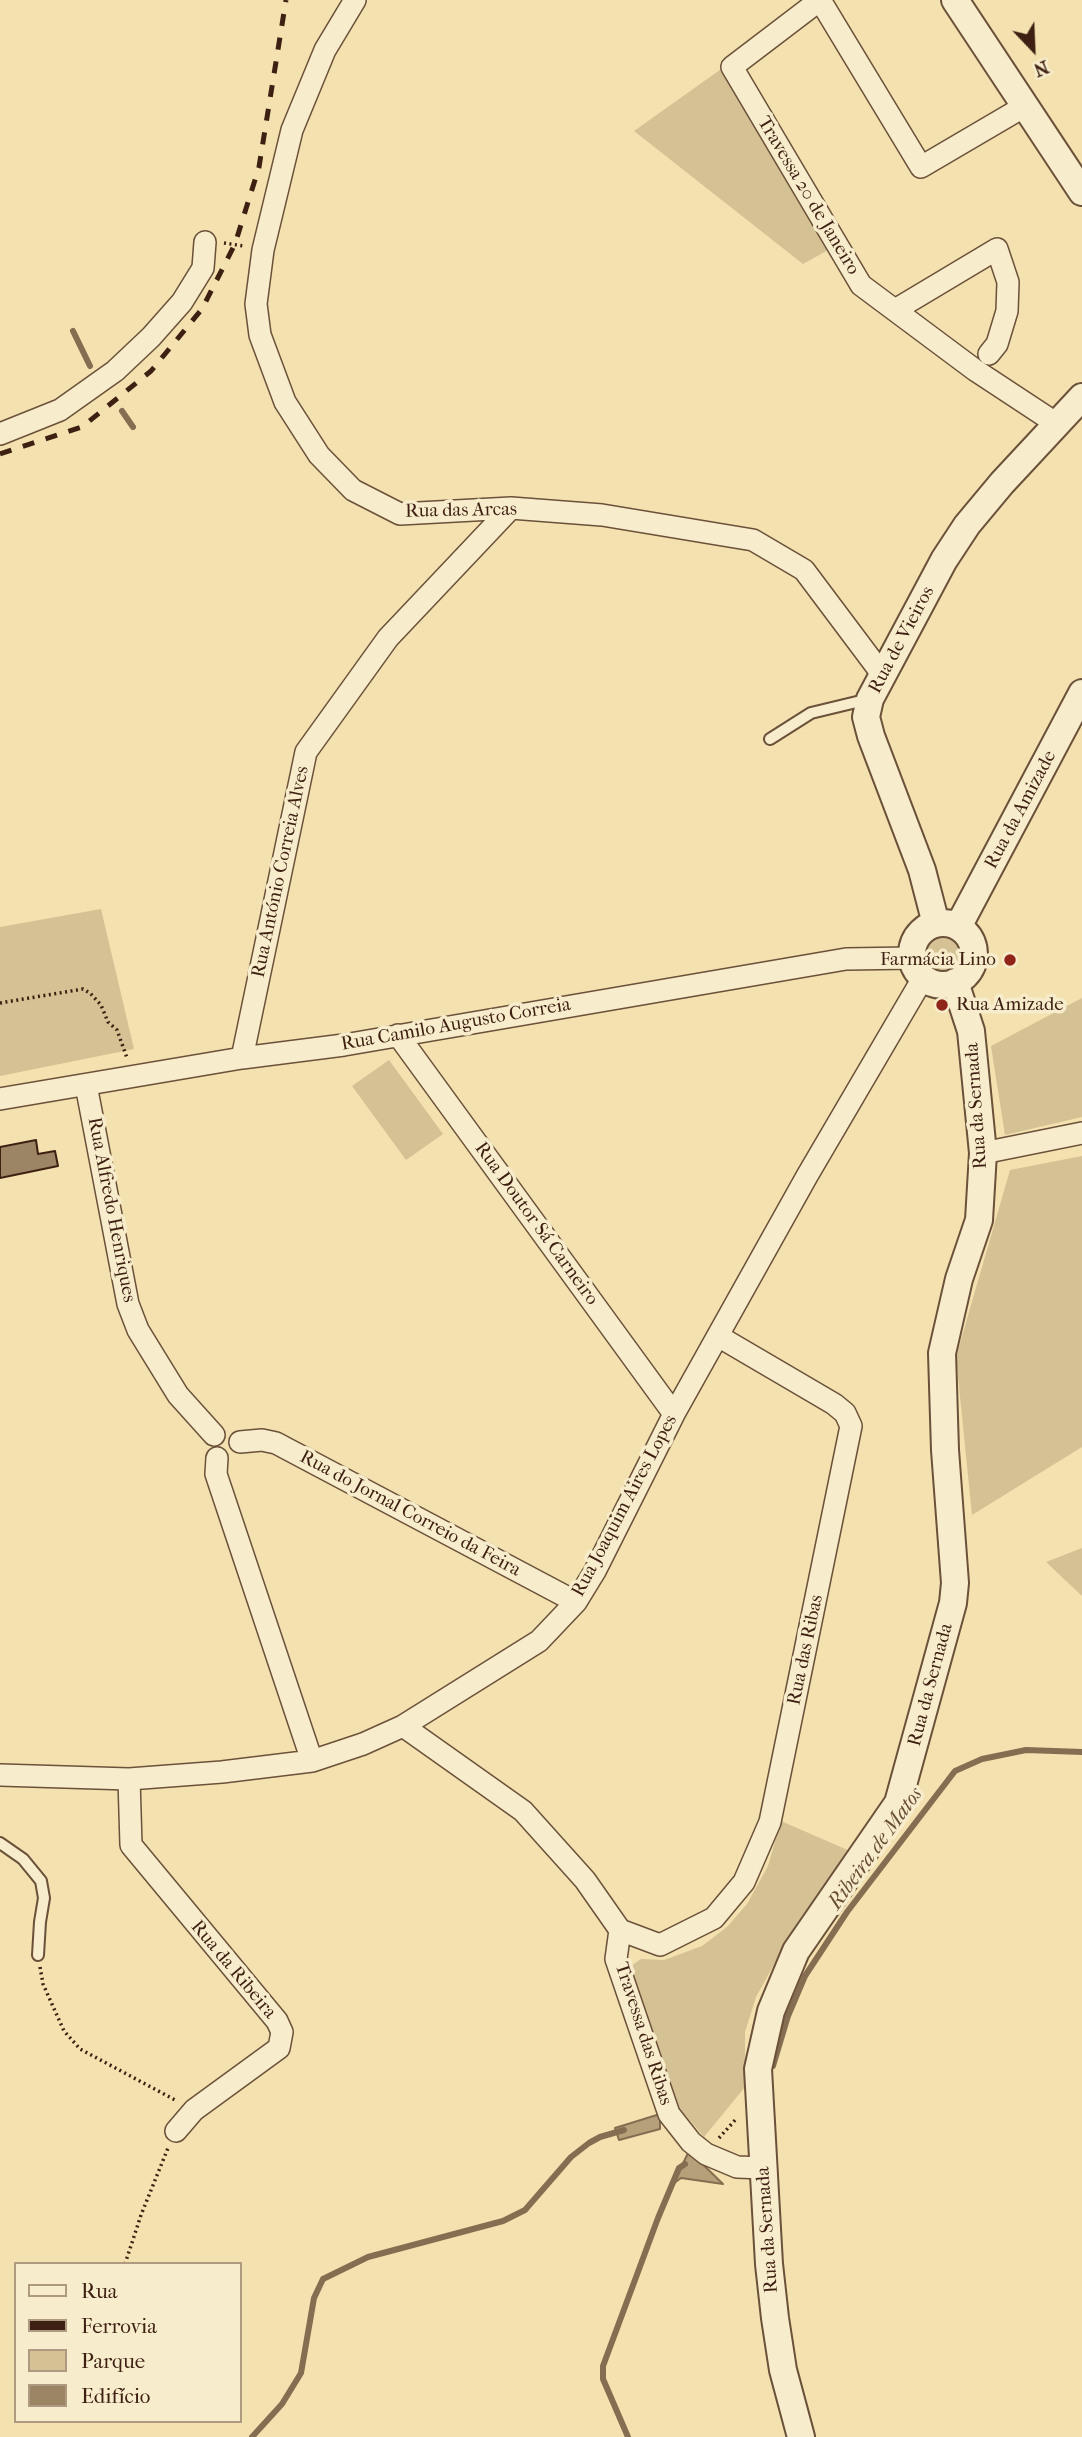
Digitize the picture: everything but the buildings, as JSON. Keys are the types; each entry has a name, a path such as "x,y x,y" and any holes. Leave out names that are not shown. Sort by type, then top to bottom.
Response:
{"street":[{"name":"Rua das Arcas","path":"355,0 326,50 292,130 263,250 256,304 260,335 285,402 319,455 353,490 400,514 511,508 602,515 753,540 804,570 882,674"},
{"path":"820,0 921,167 1025,106"},
{"name":"Travessa 20 de Janeiro","path":"820,0 732,67 861,285 975,370 1057,424"},
{"path":"955,0 1082,192"},
{"path":"0,434 60,410 115,371 182,302 203,268 205,242"},
{"path":"895,310 997,249 1008,282 1007,311 998,344 989,354"},
{"name":"Rua de Vieiros","path":"947,925 922,870 871,736 866,717 870,699 944,560 967,524 1082,397"},
{"name":"Rua António Correia Alves","path":"242,1058 306,752 388,638 511,508"},
{"name":"Rua da Amizade","path":"947,925 1082,693"},
{"path":"947,925 971,941 973,960 964,977 939,985 918,968 915,940 927,927 947,925"},
{"name":"Rua Camilo Augusto Correia","path":"0,1099 242,1058 344,1045 846,959 918,968"},
{"name":"Rua Joaquim Aires Lopes","path":"0,1775 130,1779 222,1772 312,1760 363,1744 403,1726 539,1641 576,1602 595,1571 674,1414 918,968"},
{"name":"Rua da Sernada","path":"801,2437 783,2370 775,2318 769,2264 758,2069 771,2011 796,1951 898,1803 946,1633 955,1583 945,1450 942,1353 958,1279 979,1220 984,1153 971,1031 955,982"},
{"name":"Rua Doutor Sá Carneiro","path":"398,1035 674,1414"},
{"name":"Rua Alfredo Henriques","path":"86,1085 128,1304 138,1330 178,1395 214,1435"},
{"path":"984,1153 1082,1133"},
{"name":"Rua das Ribas","path":"620,1930 660,1945 714,1918 744,1882 770,1822 851,1426 845,1413 834,1404 718,1336"},
{"path":"221,1431 231,1432 240,1442 239,1452 232,1459 217,1458 210,1446 214,1435 221,1431"},
{"name":"Rua do Jornal Correio da Feira","path":"240,1442 261,1440 276,1443 576,1602"},
{"path":"217,1458 216,1474 312,1760"},
{"path":"403,1726 523,1811 585,1880 620,1930"},
{"name":"Rua da Ribeira","path":"130,1779 131,1845 276,2021 282,2032 279,2048 194,2110 176,2130"},
{"name":"Travessa das Ribas","path":"620,1930 616,1959 669,2114 691,2142 705,2153 737,2167 764,2168"}],"lane":[{"path":"770,739 811,713 870,699"},
{"path":"0,1843 23,1859 41,1881 44,1898 38,1955"}],"path":[{"path":"205,242 263,250"},
{"path":"0,1003 83,989 90,993 101,1005 108,1022 117,1030 125,1048 130,1078"},
{"path":"38,1955 43,1984 52,2005 64,2031 80,2049 194,2110"},
{"path":"705,2153 760,2093"},
{"path":"126,2262 158,2169 176,2130"}],"green space":[{"path":"724,67 830,249 803,264 634,131"},
{"path":"101,909 134,1049 0,1076 0,927"},
{"path":"943,936 956,942 962,955 956,968 943,974 930,968 924,955 930,942"},
{"path":"1082,998 1082,1117 1005,1135 991,1046"},
{"path":"389,1060 443,1134 406,1160 352,1086"},
{"path":"1082,1156 1082,1447 972,1515 956,1357 1010,1170"},
{"path":"1082,1548 1082,1596 1046,1562"},
{"path":"781,1821 850,1851 797,1923 756,1997 745,2032 745,2087 704,2137 681,2110 667,2085 629,1975 631,1966 641,1959 664,1960 702,1946 727,1927 747,1904 768,1866"}],"shaded area":[{"path":"660,2114 660,2129 619,2140 615,2128"},
{"path":"689,2151 723,2184 681,2178 673,2184"}],"waterway":[{"path":"73,331 90,366"},
{"path":"122,411 133,427"},
{"name":"Ribeira de Matos","path":"773,2066 788,2016 805,1976 847,1912 955,1771 982,1759 1026,1750 1082,1752"},
{"path":"252,2437 282,2404 301,2373 314,2298 323,2279 368,2257 503,2221 525,2210 571,2157 589,2143 624,2130"},
{"name":"Ribeira de Matos","path":"628,2437 603,2379 603,2366 658,2218 679,2168 685,2164"}],"railway":[{"path":"0,454 82,427 151,371 202,309 235,244 259,167 286,0"}],"place":[{"name":"Farmácia Lino","path":"1010,960"},
{"name":"Rua Amizade","path":"942,1005"}]}
